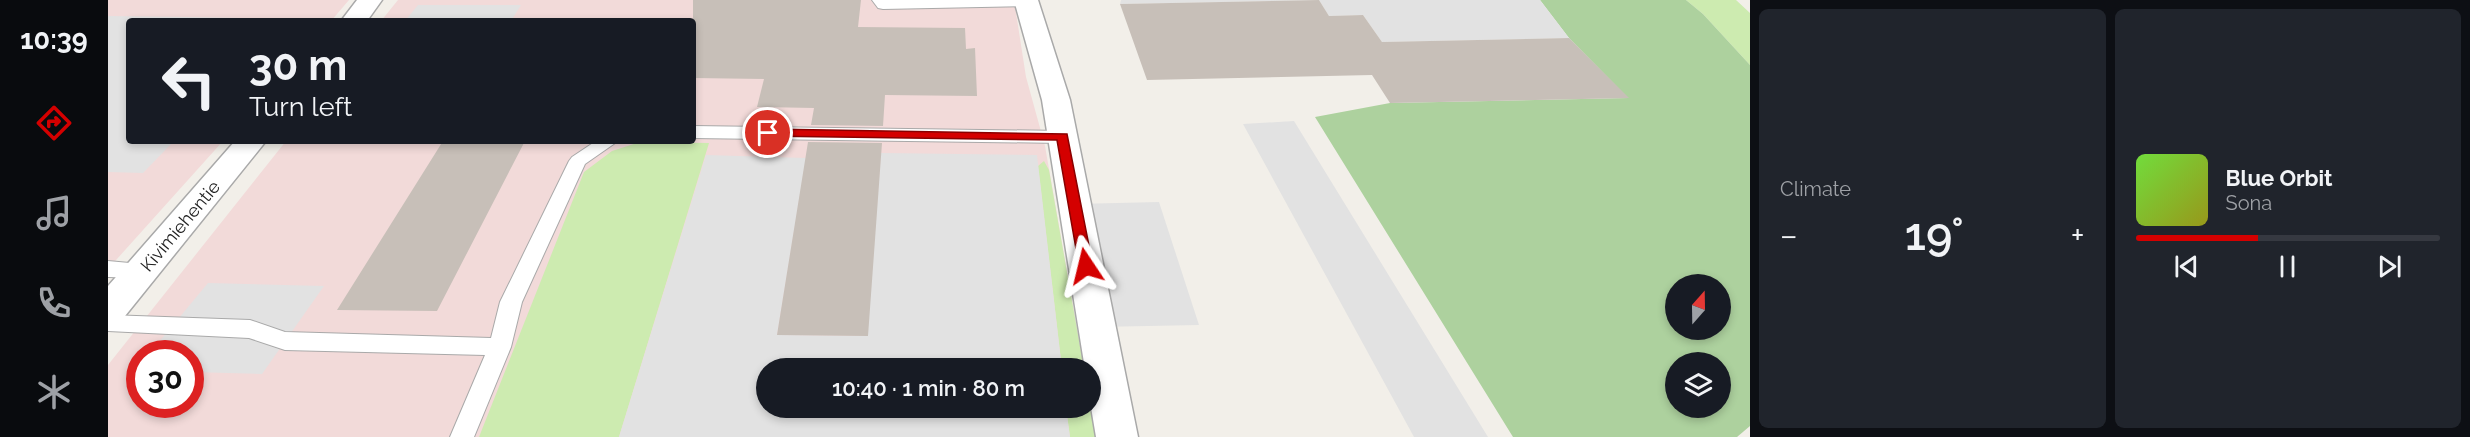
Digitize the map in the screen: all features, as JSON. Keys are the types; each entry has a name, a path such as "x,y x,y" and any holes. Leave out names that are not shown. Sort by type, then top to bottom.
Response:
{"street":[{"path":"356,18 370,0"},
{"path":"1026,1 1056,100 1117,437"},
{"name":"Kivimiehentie","path":"108,311 249,144"}],"lane":[{"path":"879,0 883,5 1026,1"},
{"path":"696,132 1063,137"},
{"path":"462,437 500,347 511,302 578,161 604,144"},
{"path":"108,269 144,270"},
{"path":"108,322 171,327 249,329 285,341 500,347"}],"shaded area":[{"path":"108,0 349,0 334,18 126,18 126,144 220,144 108,269"},
{"path":"398,0 1014,0 1026,77 1045,146 1082,358 756,358 756,418 1092,418 1096,437 108,437 108,365 126,342 126,418 204,418 204,340 128,340 284,144 696,144 696,18 383,18"},
{"path":"1121,0 1319,0 1120,4"},
{"path":"1319,0 1540,0 1569,38 1382,42 1363,15 1329,16"},
{"path":"418,5 521,5 513,18 407,18"},
{"path":"108,16 233,18 126,18 126,144 171,144 143,173 108,172"},
{"path":"1294,121 1488,437 1414,437 1243,124"},
{"path":"881,153 1037,155 1061,358 756,358 756,418 1067,418 1070,437 619,437 706,155 806,158 777,335 867,336"},
{"path":"1159,202 1199,325 1097,327 1075,204"},
{"path":"208,283 324,286 262,374 204,372 204,340 161,340"}],"green space":[{"path":"1540,0 1686,0 1703,14 1750,65 1750,426 1737,437 1513,437 1315,117 1390,103 1628,98 1569,38"},
{"path":"1686,0 1736,0 1750,13 1750,65 1703,14"},
{"path":"709,143 619,437 479,437 584,172 612,151 634,144"},
{"path":"1044,161 1049,170 1082,358 1061,358 1038,166"},
{"path":"1067,418 1093,418 1096,437 1070,437"}],"building":[{"path":"693,0 861,0 858,27 965,28 966,49 975,48 977,96 885,95 883,126 811,125 814,108 757,107 764,79 696,78 696,18 693,18"},
{"path":"1319,0 1329,16 1363,15 1382,42 1569,38 1629,98 1390,103 1372,75 1147,80 1120,4"},
{"path":"808,142 882,143 868,336 777,335"},
{"path":"441,144 523,144 437,311 337,310"}],"route":[{"path":"768,133 1063,137 1086,266"}]}
